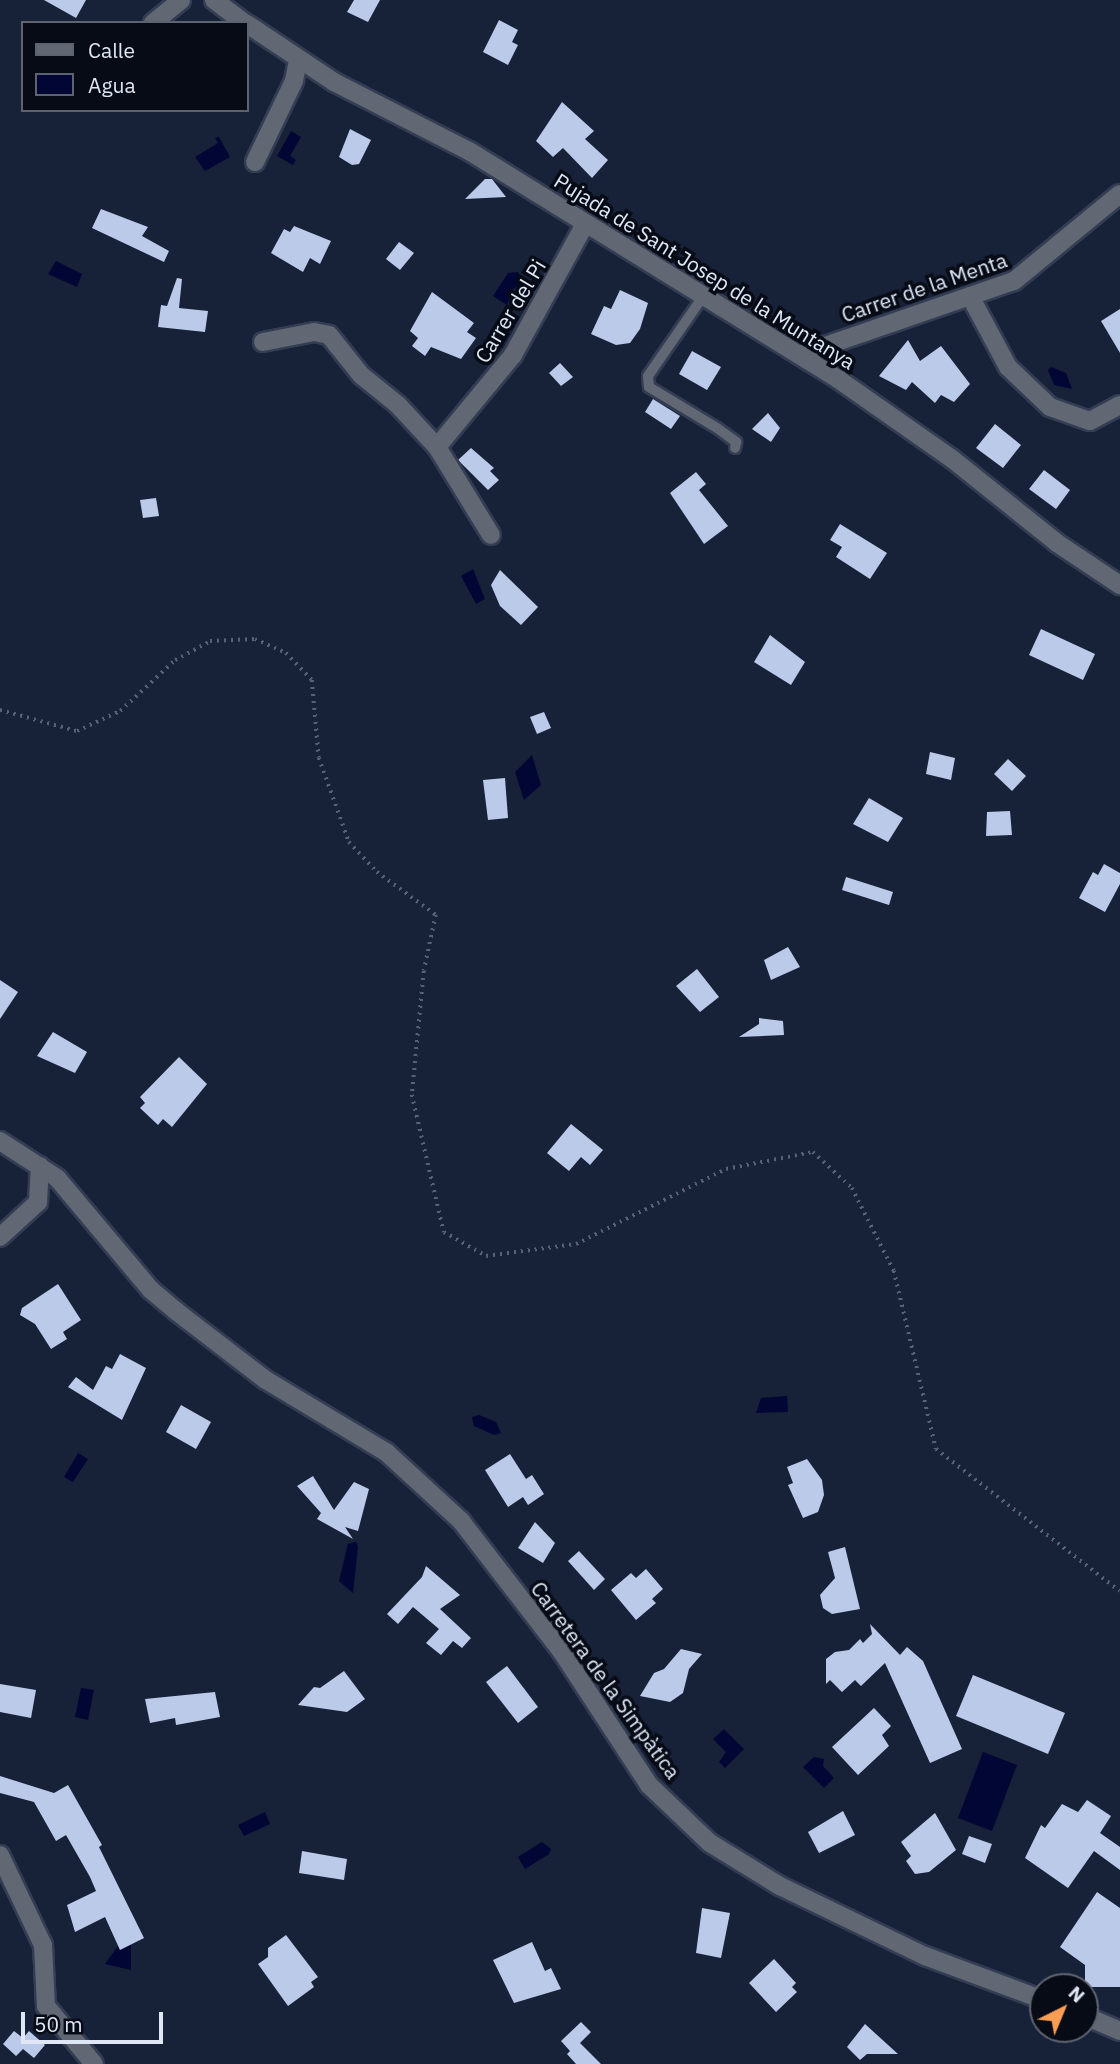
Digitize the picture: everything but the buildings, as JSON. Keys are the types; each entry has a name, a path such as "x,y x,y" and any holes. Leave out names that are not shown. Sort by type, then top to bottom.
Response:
{"street":[{"path":"155,21 181,0"},
{"name":"Pujada de Sant Josep de la Muntanya","path":"214,0 243,21"},
{"name":"Pujada de Sant Josep de la Muntanya","path":"248,24 298,60 469,151 702,298 799,355 913,430 1057,542 1120,584"},
{"path":"255,162 294,81 298,60"},
{"name":"Carrer de la Menta","path":"799,355 1027,274 1120,194"},
{"name":"Carrer del Pi","path":"437,447 513,355 585,224"},
{"path":"970,296 1008,367 1050,407 1090,421 1120,405"},
{"path":"263,342 314,332 329,335 361,376 398,405 437,447 491,535"},
{"name":"Carretera de la Simpàtica","path":"0,1141 57,1178 151,1290 176,1311 266,1380 386,1452 461,1521 562,1652 649,1785 710,1843 780,1886 925,1956 1029,1995"},
{"path":"0,1237 38,1202 40,1166"},
{"path":"0,1854 43,1945 47,2006 94,2064"},
{"path":"1099,2022 1120,2031"}],"lane":[{"path":"702,298 648,376 649,387 717,428 736,442 736,448"}],"path":[{"path":"0,710 77,731 120,711 176,660 210,640 255,639 286,653 312,680 319,758 349,842 377,872 436,915 424,971 412,1095 444,1232 486,1256 576,1244 726,1169 813,1152 852,1188 894,1271 936,1449 1120,1591"}],"water":[{"path":"291,131 301,137 290,156 296,160 293,165 277,156"},
{"path":"219,137 230,157 205,171 195,157 218,143 215,138"},
{"path":"56,261 82,274 77,287 48,274"},
{"path":"518,272 523,282 512,290 507,305 493,296 508,273"},
{"path":"1051,367 1066,373 1072,389 1054,385 1048,370"},
{"path":"473,569 485,599 476,604 461,576"},
{"path":"532,755 541,785 524,800 515,772"},
{"path":"787,1396 788,1412 756,1413 761,1398"},
{"path":"479,1415 496,1422 501,1433 494,1435 474,1426 472,1417"},
{"path":"78,1453 88,1459 73,1482 64,1477"},
{"path":"356,1542 358,1547 353,1593 339,1581 348,1544"},
{"path":"81,1688 94,1690 88,1720 75,1717"},
{"path":"724,1729 744,1749 725,1768 719,1762 726,1752 713,1739"},
{"path":"983,1752 1017,1765 992,1831 958,1818"},
{"path":"814,1757 824,1759 823,1766 834,1778 824,1788 803,1767"},
{"path":"265,1812 270,1824 244,1836 238,1825"},
{"path":"542,1842 551,1849 549,1854 525,1869 518,1857"},
{"path":"131,1944 131,1970 105,1964 118,1946"}]}
